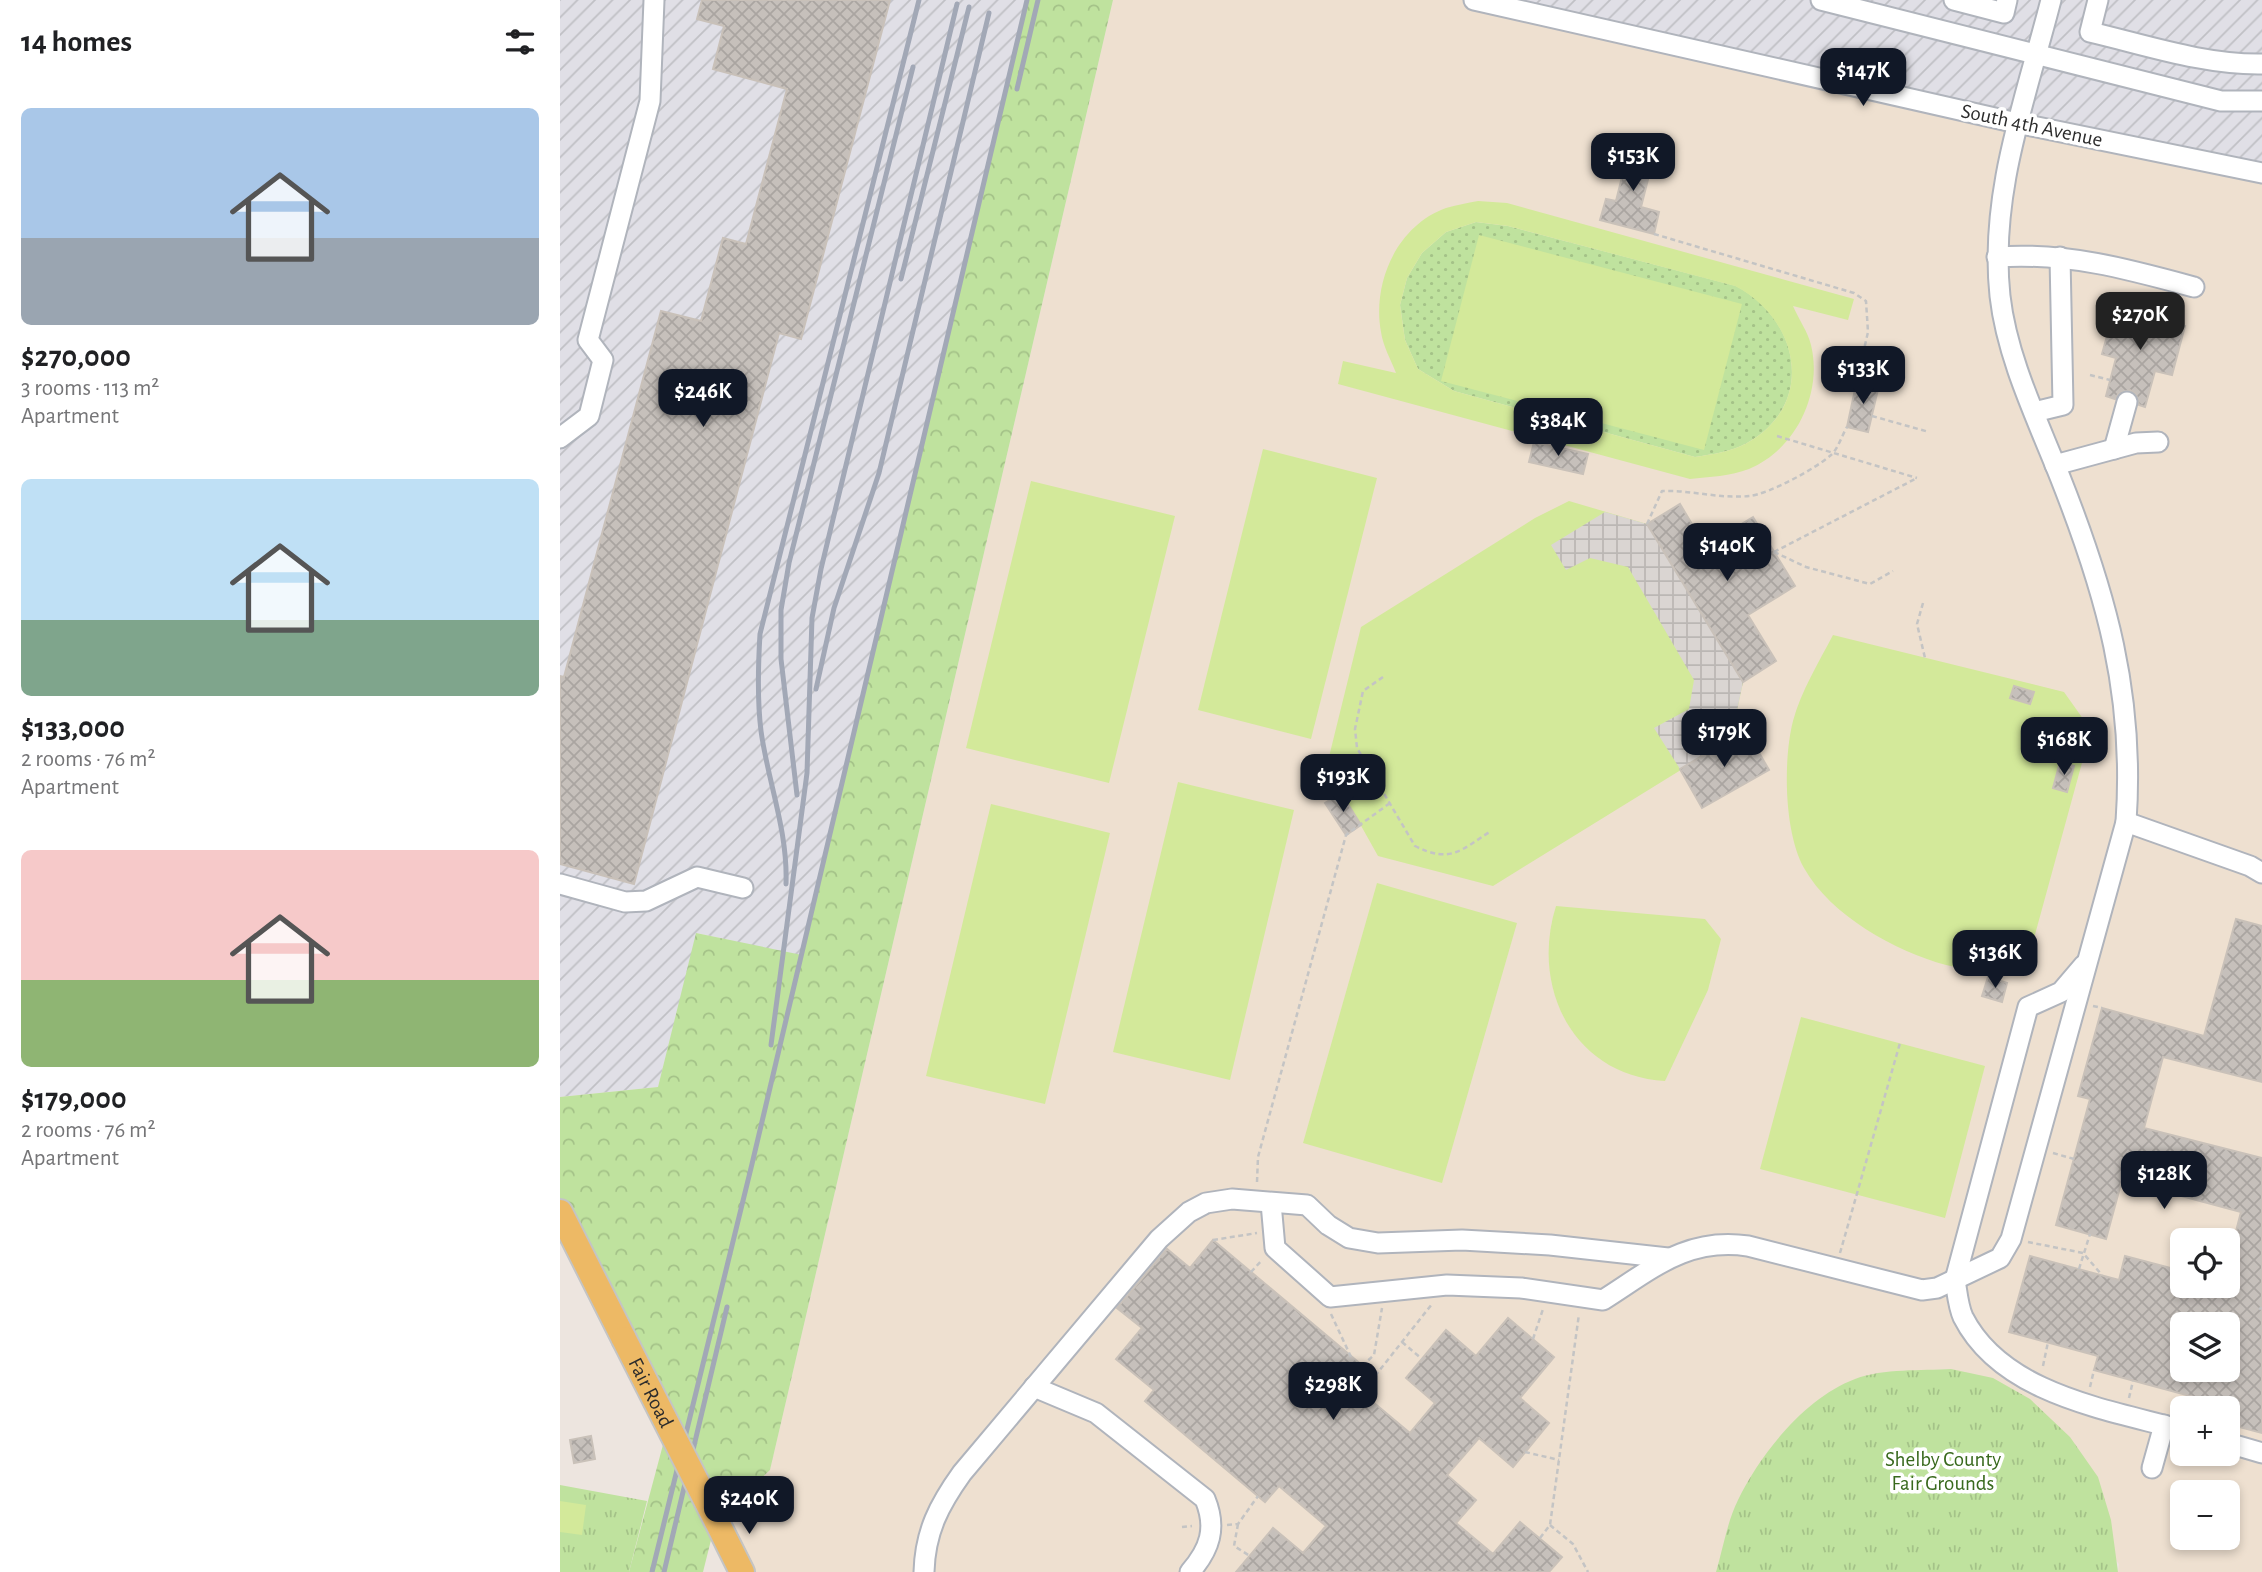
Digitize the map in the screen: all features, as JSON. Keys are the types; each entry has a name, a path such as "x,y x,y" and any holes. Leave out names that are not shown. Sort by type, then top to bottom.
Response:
{"main road":[{"name":"Fair Road","path":"560,1212 742,1572"}],"street":[{"path":"560,438 589,416 603,360 588,340 650,101 654,0"},
{"name":"South 4th Avenue","path":"1474,0 2017,123 2262,173"},
{"path":"1821,0 2221,101 2262,101"},
{"path":"1954,0 2004,13 2007,0"},
{"path":"1264,1202 1275,1248 1330,1297 1385,1289 1447,1285 1545,1291 1603,1300 1668,1258 1701,1245 1722,1242 1748,1246 1922,1290 1937,1288 2000,1258 2011,1239 2126,822 2129,775 2119,660 2096,572 2034,412 2005,319 1997,257 1999,210 2017,123 2051,0"},
{"path":"2098,0 2090,32 2200,58 2238,64 2262,64"},
{"path":"1997,257 2036,254 2088,260 2194,287"},
{"path":"2034,412 2063,405 2060,257"},
{"path":"2114,449 2127,402"},
{"path":"2055,465 2114,449 2158,442"},
{"path":"2126,822 2250,866 2262,873"},
{"path":"560,884 625,902 646,901 697,877 743,888"},
{"path":"2087,961 2061,992 2028,1007 1955,1280 1962,1314 1978,1341 2001,1364 2062,1395 2170,1427"},
{"path":"924,1572 927,1535 940,1503 1159,1239 1189,1212 1206,1203 1233,1199 1307,1205 1328,1225 1349,1238 1378,1243 1462,1240 1512,1242 1668,1258"},
{"path":"1034,1387 1096,1413 1205,1499 1213,1518 1211,1536 1204,1556 1190,1572"},
{"path":"2152,1468 2170,1434"},
{"path":"2240,1447 2262,1453"}],"path":[{"path":"1654,234 1854,293 1866,301 1868,332 1857,380"},
{"path":"2137,313 2141,298"},
{"path":"2090,375 2110,380"},
{"path":"1872,416 1929,432"},
{"path":"1647,524 1662,491 1752,496 1775,488 1832,454 1847,427"},
{"path":"1777,436 1917,478 1774,552 1807,567 1870,584 1893,570"},
{"path":"1923,603 1917,624 1925,657"},
{"path":"1383,677 1363,691 1354,729 1357,748 1415,846 1431,854 1452,856 1491,831"},
{"path":"1264,1202 1258,1157 1346,835 1390,803"},
{"path":"1835,1269 1900,1043"},
{"path":"2036,1148 2074,1158"},
{"path":"1213,1240 1271,1230"},
{"path":"2079,1269 2090,1234"},
{"path":"2011,1239 2083,1253 2102,1275"},
{"path":"1375,1376 1447,1285"},
{"path":"1362,1366 1374,1354 1385,1289"},
{"path":"1533,1339 1542,1316 1545,1291"},
{"path":"1330,1297 1331,1317 1351,1356"},
{"path":"1540,1538 1550,1525 1582,1297"},
{"path":"1402,1342 1422,1359"},
{"path":"2039,1384 2048,1342"},
{"path":"1525,1452 1559,1460"},
{"path":"1238,1524 1234,1546 1250,1556"},
{"path":"1550,1525 1573,1544 1588,1572"}],"shaded area":[{"path":"560,0 1027,0 801,956 697,933 658,1087 560,1097"},
{"path":"1113,0 1474,0 2262,173 2262,1572 2118,1572 2119,1564 1951,1369 1855,1379 1737,1502 1716,1572 742,1572 716,1520 770,1470"},
{"path":"1474,0 2262,0 2262,173"},
{"path":"1605,512 1647,524 1743,682 1731,739 1680,769 1654,728 1689,709 1694,680 1628,567 1590,558 1566,570 1551,545"}],"green space":[{"path":"1027,0 1113,0 770,1470 716,1520 703,1572 629,1572 668,1426 560,1212 560,1097 658,1087 696,933 802,955"},
{"path":"1478,201 1507,203 1854,299 1848,320 1793,306 1810,340 1814,364 1809,401 1792,434 1780,448 1749,469 1727,475 1690,479 1338,384 1343,361 1396,373 1383,342 1379,314 1384,276 1391,259 1413,228 1428,217 1446,208","holes":["1476,222 1508,226 1735,286 1757,301 1774,319 1785,340 1791,362 1791,385 1784,407 1769,426 1747,443 1728,451 1695,457 1454,391 1418,369 1405,340 1400,305 1407,278 1422,253 1446,232"]},
{"path":"1476,222 1508,226 1736,286 1757,301 1774,319 1786,340 1791,362 1791,385 1784,407 1769,426 1747,443 1728,451 1695,457 1454,391 1418,369 1405,340 1400,305 1407,278 1422,253 1446,232"},
{"path":"1479,235 1742,304 1704,450 1441,381"},
{"path":"1263,449 1377,478 1311,739 1198,710"},
{"path":"1031,481 1175,516 1109,783 966,748"},
{"path":"1569,501 1647,524 1680,504 1706,545 1753,517 1795,586 1748,615 1776,661 1743,682 1731,739 1493,886 1378,856 1327,765 1361,627 1535,518"},
{"path":"1833,635 2064,692 2091,730 2025,971 1955,967 1906,951 1847,916 1830,901 1804,868 1797,853 1789,816 1787,775 1790,737 1801,699"},
{"path":"1178,782 1294,810 1230,1080 1113,1052"},
{"path":"991,804 1110,833 1045,1104 926,1076"},
{"path":"1377,883 1517,923 1442,1183 1303,1143"},
{"path":"1556,906 1705,919 1721,939 1708,990 1665,1081 1633,1075 1606,1063 1584,1045 1567,1022 1555,996 1549,967 1549,937"},
{"path":"1801,1017 1985,1066 1945,1218 1760,1169"},
{"name":"Shelby County Fair Grounds","path":"1951,1369 1993,1378 2030,1399 2070,1437 2098,1477 2111,1520 2118,1572 1716,1572 1738,1500 1772,1446 1802,1413 1837,1388 1866,1375"},
{"path":"560,1485 647,1501 629,1572 560,1572"},
{"path":"560,1501 586,1505 582,1535 560,1532"}],"building":[{"path":"702,0 890,0 801,339 779,333 634,884 560,864 560,676 564,677 661,311 701,321 723,238 746,244 787,89 713,69 724,26 697,19"},
{"path":"1631,141 1656,148 1641,207 1659,212 1654,234 1600,220 1606,199 1616,201"},
{"path":"2115,307 2185,326 2172,375 2155,371 2145,407 2139,405 2136,394 2130,390 2119,393 2115,399 2106,396 2116,358 2102,354"},
{"path":"1857,380 1879,385 1868,432 1847,427"},
{"path":"1534,442 1588,454 1583,474 1529,462"},
{"path":"1680,504 1705,546 1753,517 1795,586 1748,615 1776,661 1743,682 1647,524"},
{"path":"2014,686 2034,692 2030,704 2010,698"},
{"path":"1746,730 1769,770 1702,808 1680,769"},
{"path":"2060,762 2074,766 2067,792 2053,788"},
{"path":"1341,793 1361,825 1346,835 1325,803"},
{"path":"2236,919 2262,926 2262,1082 2163,1057 2144,1128 2262,1158 2262,1433 2240,1427 2240,1396 2190,1396 2094,1370 2098,1356 2009,1332 2030,1256 2119,1280 2125,1256 2170,1268 2170,1298 2240,1298 2240,1228 2237,1228 2241,1212 2122,1180 2106,1239 2056,1225 2090,1099 2078,1096 2102,1008 2204,1036"},
{"path":"1988,977 2007,983 2002,1002 1982,996"},
{"path":"1213,1240 1375,1376 1361,1392 1410,1433 1435,1403 1406,1378 1446,1330 1476,1356 1508,1318 1554,1357 1520,1398 1549,1423 1513,1467 1479,1438 1447,1475 1476,1500 1456,1523 1493,1554 1520,1522 1562,1557 1549,1572 1236,1572 1273,1528 1303,1553 1326,1526 1279,1486 1265,1502 1145,1401 1154,1390 1116,1359 1142,1328 1117,1308 1167,1249 1190,1268"},
{"path":"591,1436 595,1459 574,1463 570,1440"}],"railway":[{"path":"786,884 784,845 760,719 760,634 919,0"},
{"path":"652,1572 752,1164 1027,0"},
{"path":"1017,89 1038,0"},
{"path":"771,1045 807,773 812,618 821,569 957,4"},
{"path":"901,279 969,7"},
{"path":"816,689 834,608 879,473 989,13"},
{"path":"797,795 781,659 781,610 789,563 913,67"},
{"path":"664,1572 727,1307"}]}
